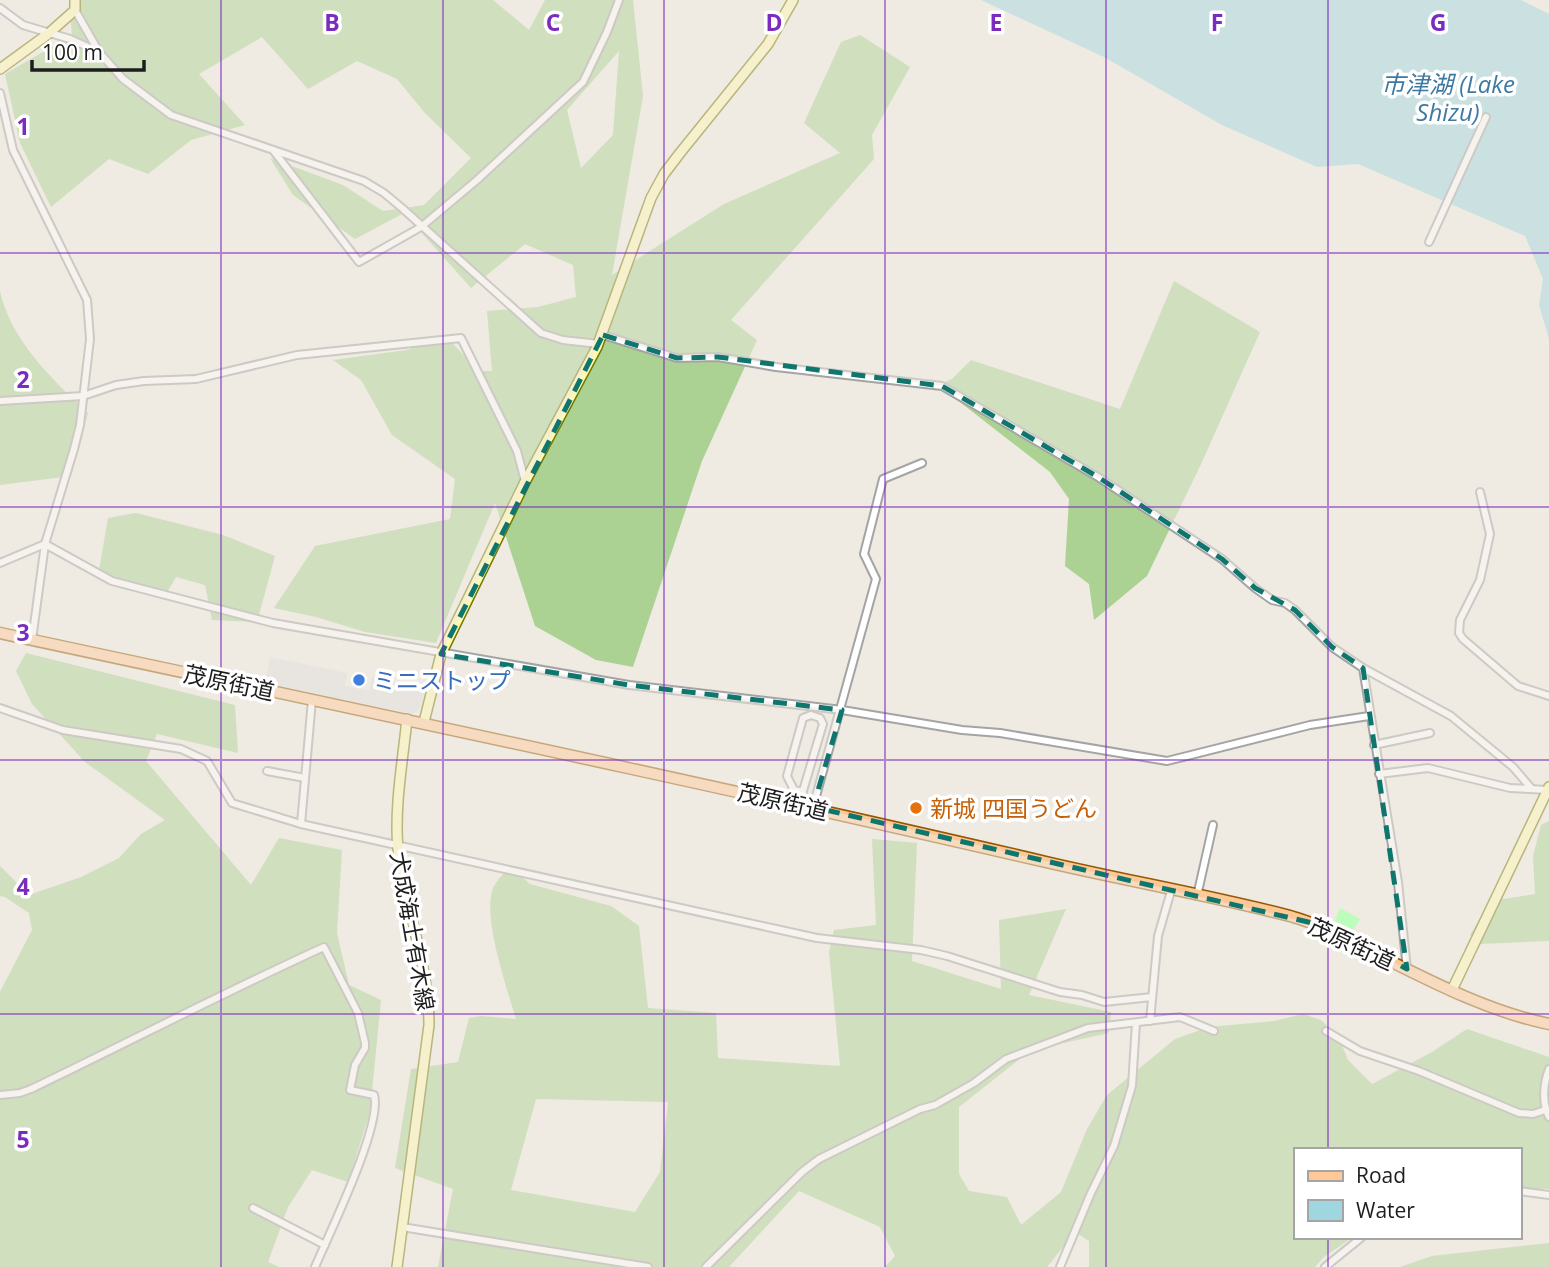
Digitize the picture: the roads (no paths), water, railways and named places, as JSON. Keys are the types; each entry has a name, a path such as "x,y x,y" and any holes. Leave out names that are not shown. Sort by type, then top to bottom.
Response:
{"main road":[{"name":"茂原街道","path":"0,633 813,807 1321,925 1452,990 1506,1012 1549,1024"}],"street":[{"path":"270,147 359,262 421,227 477,180 583,82 619,0"},
{"path":"424,722 441,654 525,482 601,340 640,223 657,186 680,153 768,44 793,0"},
{"path":"0,69 48,34 75,5 99,52 122,79 171,115 364,181 384,193 541,333 563,340 601,340 677,358 718,357 776,367 942,386 1098,477 1211,551 1263,594 1272,600 1286,603 1295,610 1332,648 1451,716 1513,767 1531,788"},
{"path":"0,8 23,25 99,52"},
{"path":"0,93 13,150 87,300 90,339 74,449 44,544 33,640"},
{"path":"1429,242 1486,117"},
{"path":"0,401 83,396 116,385 196,379 297,355 461,338 517,451 525,482"},
{"path":"813,807 876,579 864,554 883,479 922,463"},
{"path":"1480,492 1490,534 1487,556 1480,580 1460,620 1459,633 1518,686 1549,696"},
{"path":"0,563 44,544"},
{"path":"44,544 111,581 273,624 629,685 842,709 1167,761 1310,725 1369,716"},
{"path":"1363,668 1398,882 1407,969"},
{"path":"301,824 312,700"},
{"path":"0,708 63,730 181,749 207,761 232,803 301,824 817,939 920,950 1060,992 1104,1002 1152,997"},
{"path":"799,804 803,792 823,724 820,718 811,715 803,718 787,776 794,790 803,792"},
{"name":"犬成海士有木線","path":"397,1267 424,1072 429,1014 425,978 398,846 407,719"},
{"path":"1374,745 1430,733"},
{"path":"1379,774 1428,768 1510,788 1548,788 1452,990"},
{"path":"267,771 305,778"},
{"path":"1197,895 1213,825"},
{"path":"1150,1021 1158,936 1171,891"},
{"path":"0,1095 31,1089 181,1017 228,991 324,947 358,1013 365,1042 365,1048 355,1065 350,1090 374,1095 376,1101 370,1136 315,1267"},
{"path":"706,1267 802,1172 819,1159 920,1109 935,1105 974,1083 1006,1059 1088,1028 1180,1017 1214,1031"},
{"path":"1060,1267 1114,1146 1132,1086 1136,1023"},
{"path":"1326,1031 1360,1051 1419,1071 1519,1113 1533,1114 1545,1110"},
{"path":"1549,1069 1544,1081 1545,1110 1549,1117"},
{"path":"1521,1191 1549,1195"},
{"path":"253,1208 325,1245"},
{"path":"402,1227 648,1267"},
{"path":"1325,1267 1360,1239"}],"water":[{"name":"市津湖 (Lake Shizu)","path":"981,0 1521,0 1549,14 1549,339 1539,305 1543,279 1525,236 1358,164 1317,167 1222,125 1104,57"}],"place":[{"name":"ミニストップ","path":"359,680"},
{"name":"新城 四国うどん","path":"916,808"}]}
